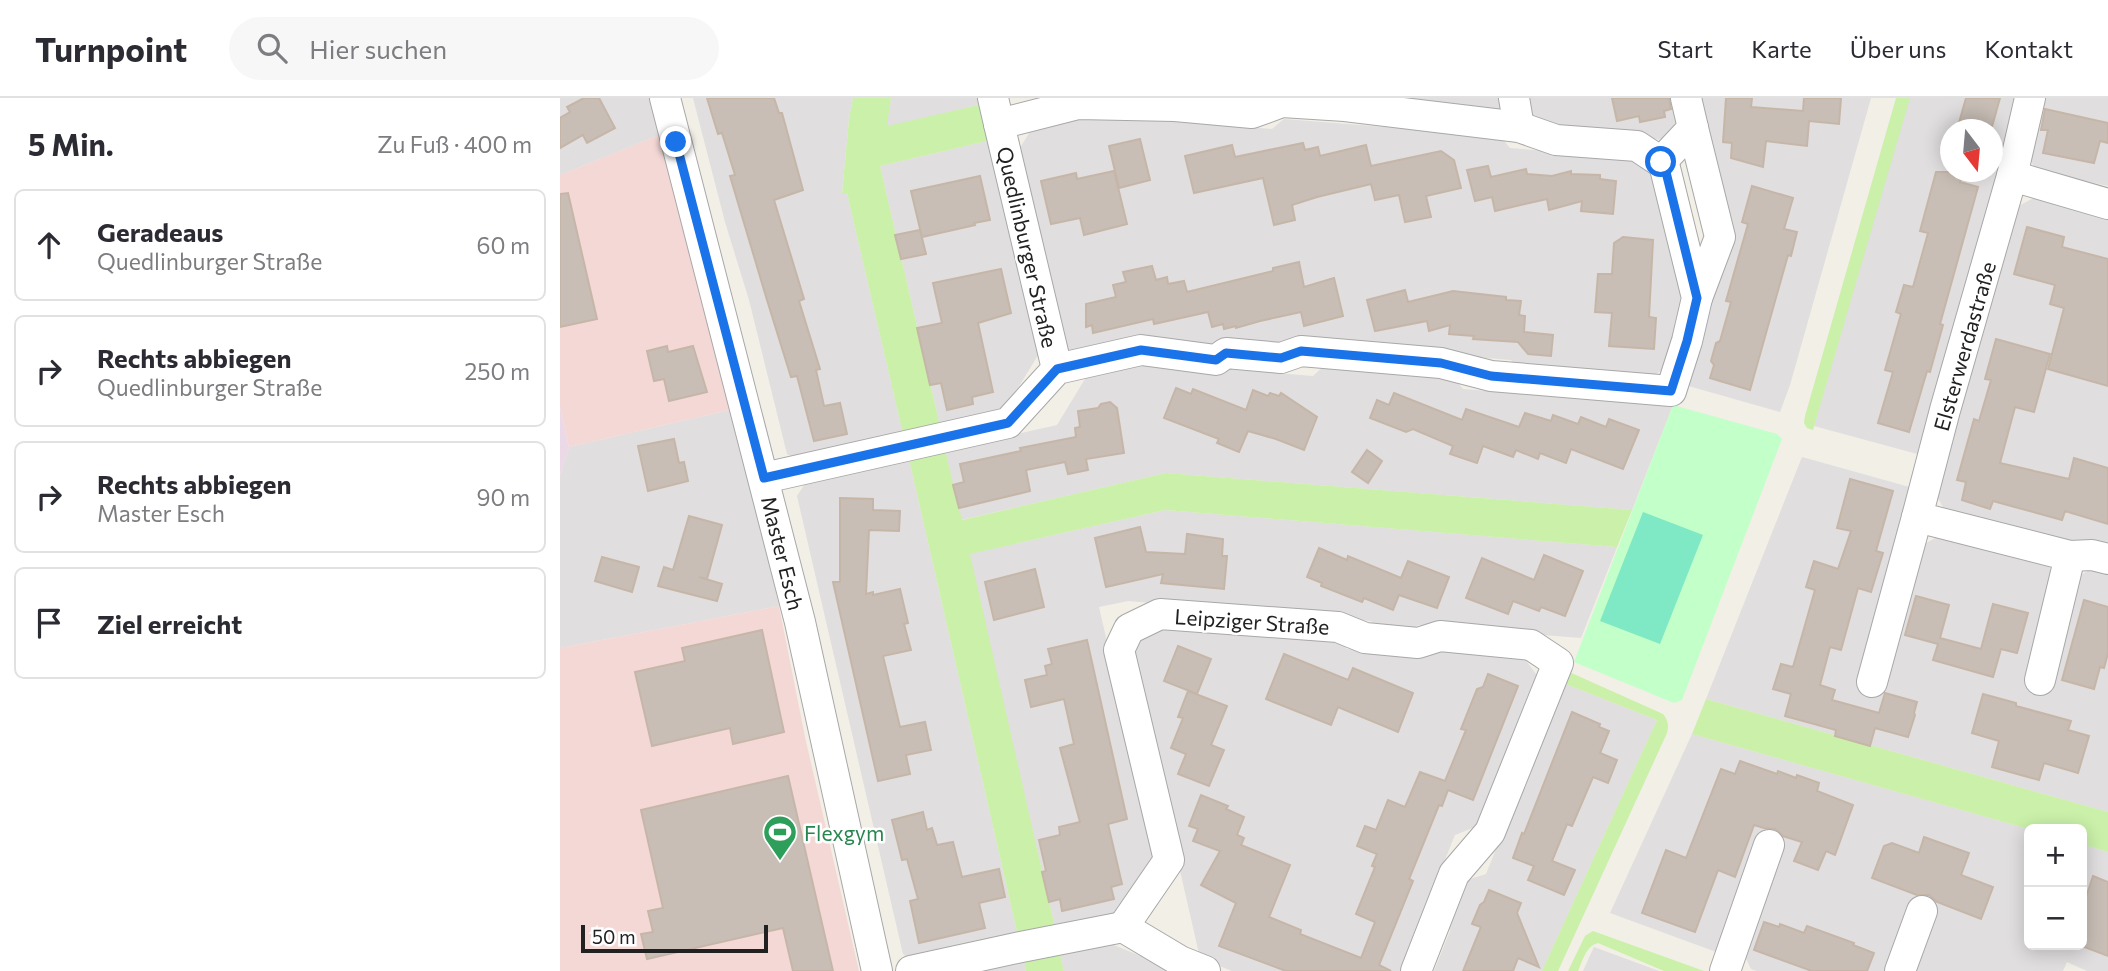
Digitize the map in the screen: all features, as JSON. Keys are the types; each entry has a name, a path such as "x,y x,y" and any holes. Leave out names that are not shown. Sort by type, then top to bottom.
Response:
{"street":[{"name":"Master Esch","path":"665,98 800,622 877,971"},
{"path":"1514,98 1520,127"},
{"name":"Quedlinburger Straße","path":"764,478 1008,423 1057,369 1141,350 1216,360 1226,353 1281,358 1301,351 1441,363 1491,376 1671,391 1697,298 1720,237 1686,98"},
{"name":"Elsterwerdastraße","path":"1872,682 1945,410 2012,176 2029,98"},
{"name":"Quedlinburger Straße","path":"1057,369 996,111 1078,104 1175,102 1252,113 1282,102 1344,102 1520,127 1556,140 1637,146 1664,164 1697,298"},
{"path":"1661,162 1693,128"},
{"path":"2012,176 2108,204"},
{"path":"1917,517 2070,556 2092,555 2108,559"},
{"path":"2040,680 2070,556"},
{"name":"Leipziger Straße","path":"1123,928 1169,860 1119,650 1129,629 1160,614 1338,627 1365,638 1419,643 1440,636 1531,645 1558,663 1490,832 1454,874 1416,971"},
{"path":"1726,971 1769,845"},
{"path":"1900,971 1922,911"},
{"path":"911,971 1123,928 1180,961 1205,971"}],"shaded area":[{"path":"560,98 653,98 662,134 560,175"},
{"path":"693,98 853,98 842,193 847,193 904,438 801,462 787,454 749,300 725,222"},
{"path":"891,98 982,98 983,104 886,127"},
{"path":"1355,98 1507,98 1499,115"},
{"path":"1528,98 1674,98 1679,123 1664,140 1545,130 1532,118"},
{"path":"1695,98 1871,98 1780,412 1685,385 1727,237"},
{"path":"1909,98 2019,98 2003,156 2003,119 1940,119 1940,182 1996,182 1921,455 1814,426"},
{"path":"2041,98 2108,98 2108,186 2036,170 2028,156"},
{"path":"1087,115 1272,129 1284,119 1500,136 1510,148 1639,159 1660,183 1687,302 1669,365 1645,382 1521,372 1511,360 1290,342 1278,353 1076,356 1060,346 1016,154 1033,127"},
{"path":"662,134 734,409 569,447 560,407 560,175"},
{"path":"991,140 1040,352 1000,417 941,430 880,166"},
{"path":"2043,193 2108,207 2108,551 2061,538 2047,546 1949,518 1934,491 2013,209"},
{"path":"1141,362 1313,376 1325,365 1452,376 1463,389 1673,405 1632,510 1166,473 961,520 945,450 1057,425 1088,374"},
{"path":"560,407 569,447 560,475"},
{"path":"734,409 779,606 560,648 560,475 569,447"},
{"path":"1802,457 1913,488 1859,674 1917,548 1939,536 2049,567 2056,581 2027,686 2048,692 2079,576 2093,568 2108,572 2108,812 1706,699"},
{"path":"909,459 1019,940 917,964 903,954 797,496 806,482"},
{"path":"1165,510 1617,547 1581,638 1418,625 1408,634 1380,631 1371,621 1128,601 1099,607 1157,860 1122,916 1056,932 969,554"},
{"path":"779,606 805,737 859,971 560,971 560,648"},
{"path":"1154,624 1338,639 1347,649 1429,655 1439,647 1521,654 1542,682 1485,823 1455,835 1409,948 1412,971 1232,971 1200,958 1130,652"},
{"path":"1563,683 1657,720 1542,971 1434,971 1450,931 1444,916 1458,883 1486,874"},
{"path":"1692,734 2024,828 2024,950 2087,950 2087,846 2108,852 2108,971 2087,971 2067,962 2063,971 1757,971 1751,969 1742,950 1719,953 1610,913"},
{"path":"1104,941 1177,971 1064,971 1059,951"},
{"path":"1594,947 1659,971 1583,971"},
{"path":"1024,960 1026,971 977,971"}],"green space":[{"path":"853,98 891,98 887,126 983,104 991,140 880,166 941,430 904,438 847,193 842,194"},
{"path":"1896,98 1910,98 1813,430 1807,428 1804,423 1805,416"},
{"path":"1673,405 1777,434 1782,439 1682,700 1674,703 1574,662"},
{"path":"945,450 962,520 1166,473 1632,510 1617,547 1165,510 970,554 1056,932 1019,940 909,459"},
{"path":"1643,512 1703,535 1660,644 1600,621"},
{"path":"1567,671 1663,714 1668,728 1558,971 1542,971 1657,720 1563,683"},
{"path":"1706,699 2108,812 2108,852 2087,846 2087,824 2024,824 2024,828 1692,734"},
{"path":"1593,931 1704,971 1664,971 1598,943 1588,950 1578,971 1568,971 1585,936"},
{"path":"1059,951 1064,971 1026,971 1024,960"}],"building":[{"path":"584,98 599,98 615,128 587,143 583,135 560,148 560,118 570,112 567,107"},
{"path":"707,98 774,98 779,113 782,113 803,190 774,200 804,299 799,301 820,369 816,370 824,406 840,403 847,434 814,441 797,376 791,377 767,300 730,176 735,175 722,133 718,134"},
{"path":"1612,98 1669,98 1671,109 1664,111 1665,117 1640,122 1639,116 1617,121"},
{"path":"1726,98 1752,98 1751,107 1803,111 1804,98 1841,98 1839,124 1809,121 1807,146 1766,141 1763,167 1731,158 1732,143 1723,142"},
{"path":"1966,98 2000,98 1994,119 1960,119"},
{"path":"2045,109 2108,123 2108,143 2100,141 2094,163 2043,153 2048,130 2041,130"},
{"path":"1140,139 1150,180 1119,188 1109,146"},
{"path":"1303,143 1305,150 1318,147 1320,156 1366,145 1371,166 1441,151 1454,160 1461,188 1426,196 1431,217 1405,222 1399,195 1375,200 1371,184 1292,205 1295,220 1274,225 1263,178 1194,193 1185,156 1232,145 1235,157"},
{"path":"1488,166 1491,177 1526,169 1527,174 1552,176 1571,171 1571,174 1600,175 1600,179 1616,181 1613,214 1581,211 1582,201 1549,210 1547,199 1495,211 1492,197 1475,201 1467,170"},
{"path":"1114,171 1127,224 1084,235 1080,218 1051,224 1041,181 1076,173 1077,179"},
{"path":"1936,172 1940,172 1940,182 1960,182 1978,187 1940,324 1943,325 1930,372 1927,371 1909,432 1878,423 1893,372 1885,370 1901,314 1896,312 1904,285 1913,287 1928,233 1920,231"},
{"path":"980,176 990,220 922,237 911,191"},
{"path":"1752,186 1793,198 1784,229 1797,232 1750,390 1710,378 1714,365 1711,361 1716,343 1720,341 1731,302 1726,301 1748,224 1742,222"},
{"path":"568,193 597,319 560,327 560,194"},
{"path":"2027,227 2064,237 2062,247 2108,259 2108,386 2048,369 2064,308 2050,304 2055,285 2014,274"},
{"path":"920,230 926,254 901,259 895,235"},
{"path":"1623,237 1653,240 1649,317 1656,318 1654,349 1609,346 1612,313 1595,312 1598,274 1612,274 1614,243"},
{"path":"1299,262 1304,287 1334,278 1343,316 1304,326 1301,312 1224,329 1223,324 1212,327 1208,312 1154,324 1153,319 1093,333 1092,325 1086,327 1086,304 1116,297 1113,285 1126,282 1123,272 1152,266 1156,280 1167,277 1168,284 1184,281 1187,292"},
{"path":"1001,269 1011,313 978,323 993,392 972,397 973,404 947,410 941,383 930,385 917,328 942,323 933,283"},
{"path":"1405,290 1408,302 1453,291 1521,301 1519,315 1525,316 1524,332 1553,335 1551,356 1528,354 1518,342 1473,339 1474,336 1449,334 1450,325 1429,331 1427,321 1375,331 1367,300"},
{"path":"1996,339 2050,354 2034,412 2015,407 2000,463 2069,479 2074,458 2108,468 2108,524 2065,511 2062,520 1993,501 1990,509 1962,500 1966,482 1957,480 1974,419 1979,421 1991,380 1985,379"},
{"path":"667,346 668,352 693,346 707,392 669,401 664,379 654,381 647,351"},
{"path":"1176,388 1191,394 1193,389 1246,410 1253,390 1268,396 1270,393 1279,396 1281,393 1317,417 1304,450 1248,431 1239,452 1217,443 1219,439 1164,418"},
{"path":"1394,393 1462,420 1466,409 1519,427 1525,413 1551,421 1553,415 1578,424 1581,417 1606,427 1609,419 1639,430 1623,469 1571,449 1566,463 1540,453 1538,459 1516,450 1513,457 1483,446 1477,463 1450,454 1453,446 1413,429 1406,432 1370,418 1377,400 1389,405"},
{"path":"1110,402 1117,408 1124,453 1086,459 1088,470 1068,474 1065,462 1026,470 1030,491 959,508 953,485 964,482 960,464 1076,437 1075,428 1080,427 1078,411 1098,408 1101,404"},
{"path":"674,439 679,463 684,462 688,481 648,491 638,446"},
{"path":"1367,450 1382,461 1368,483 1352,472"},
{"path":"1850,479 1893,491 1876,551 1883,553 1871,592 1858,588 1841,650 1830,647 1820,685 1835,690 1832,700 1879,713 1885,693 1917,702 1908,737 1875,728 1870,746 1835,736 1836,730 1785,716 1791,694 1773,689 1781,664 1793,667 1815,590 1806,587 1814,561 1838,569 1851,531 1837,528"},
{"path":"840,498 873,499 873,510 900,511 899,531 869,530 866,594 900,589 908,623 904,624 911,650 883,656 900,727 925,722 931,750 906,755 910,774 878,781 833,582 840,582"},
{"path":"689,516 722,525 707,579 699,577 722,584 717,601 658,586 664,567 673,570"},
{"path":"1140,527 1146,552 1185,554 1187,534 1223,539 1222,556 1227,556 1224,589 1161,583 1163,574 1106,587 1095,538"},
{"path":"1319,548 1347,560 1348,556 1401,578 1408,561 1449,577 1437,608 1399,595 1393,610 1364,598 1362,602 1321,586 1322,583 1307,577"},
{"path":"1544,555 1583,571 1565,616 1541,607 1539,611 1513,601 1508,614 1466,598 1482,558 1534,580"},
{"path":"602,557 639,567 632,592 595,581"},
{"path":"1035,569 1044,607 994,620 985,582"},
{"path":"1916,596 1949,605 1940,638 1981,649 1993,604 2028,613 2017,653 2001,649 1993,677 1933,660 1938,644 1905,635"},
{"path":"2084,600 2108,607 2108,653 2104,668 2100,667 2094,689 2062,680"},
{"path":"762,630 784,732 733,744 730,728 652,746 635,672 685,661 682,648"},
{"path":"1087,640 1127,819 1108,824 1122,884 1111,887 1114,899 1062,911 1060,899 1049,902 1042,872 1046,871 1039,840 1060,835 1059,827 1080,822 1060,748 1074,744 1064,699 1031,707 1025,680 1047,675 1045,666 1052,664 1048,649"},
{"path":"1178,646 1211,659 1197,694 1164,681"},
{"path":"1284,654 1348,680 1353,668 1413,693 1398,732 1338,707 1331,725 1266,699"},
{"path":"1488,674 1518,686 1473,800 1448,790 1442,806 1439,805 1409,879 1413,881 1379,965 1391,971 1286,971 1219,946 1236,903 1201,885 1220,851 1193,841 1198,829 1189,826 1201,795 1228,806 1226,809 1244,817 1237,835 1244,838 1241,845 1290,865 1269,917 1301,930 1300,934 1361,958 1375,922 1356,914 1375,867 1372,866 1377,854 1357,846 1365,826 1376,830 1388,800 1405,807 1420,772 1445,781 1466,730 1461,729 1477,689 1483,687"},
{"path":"1188,691 1227,706 1211,745 1224,750 1209,786 1178,774 1186,754 1171,748 1183,718 1178,717"},
{"path":"1983,694 2071,721 2068,730 2089,736 2078,773 2044,763 2039,780 1992,767 1999,741 1972,733"},
{"path":"1572,712 1600,724 1599,727 1609,731 1600,753 1617,760 1608,783 1593,777 1572,826 1567,824 1552,861 1575,870 1564,895 1528,880 1534,866 1513,858"},
{"path":"1740,761 1777,774 1778,771 1796,778 1797,775 1819,783 1817,791 1853,805 1835,855 1826,851 1818,870 1794,861 1802,842 1783,836 1775,829 1754,825 1735,877 1718,870 1695,932 1642,913 1666,850 1686,858 1721,769 1735,774"},
{"path":"788,776 833,971 793,971 783,928 647,959 641,934 653,932 648,911 663,908 641,810"},
{"path":"923,812 927,830 932,828 937,845 953,842 962,877 999,869 1005,897 979,903 985,928 919,943 910,901 918,899 907,859 902,860 892,820"},
{"path":"1924,837 1969,853 1961,875 1993,887 1981,919 1937,902 1929,895 1917,895 1872,878 1884,846 1892,843 1919,853"},
{"path":"2093,876 2108,882 2108,956 2087,948 2087,894"},
{"path":"1489,890 1521,903 1517,913 1539,967 1518,958 1513,971 1463,971 1481,927 1472,924"},
{"path":"1764,922 1779,927 1780,924 1804,933 1807,926 1874,953 1867,971 1812,971 1754,950"}],"place":[{"name":"Flexgym","path":"780,862"}],"route":[{"path":"676,142 764,478 1008,423 1057,369 1141,350 1216,360 1226,353 1281,358 1301,351 1441,363 1491,376 1671,391 1697,298 1664,164 1661,162"}]}
